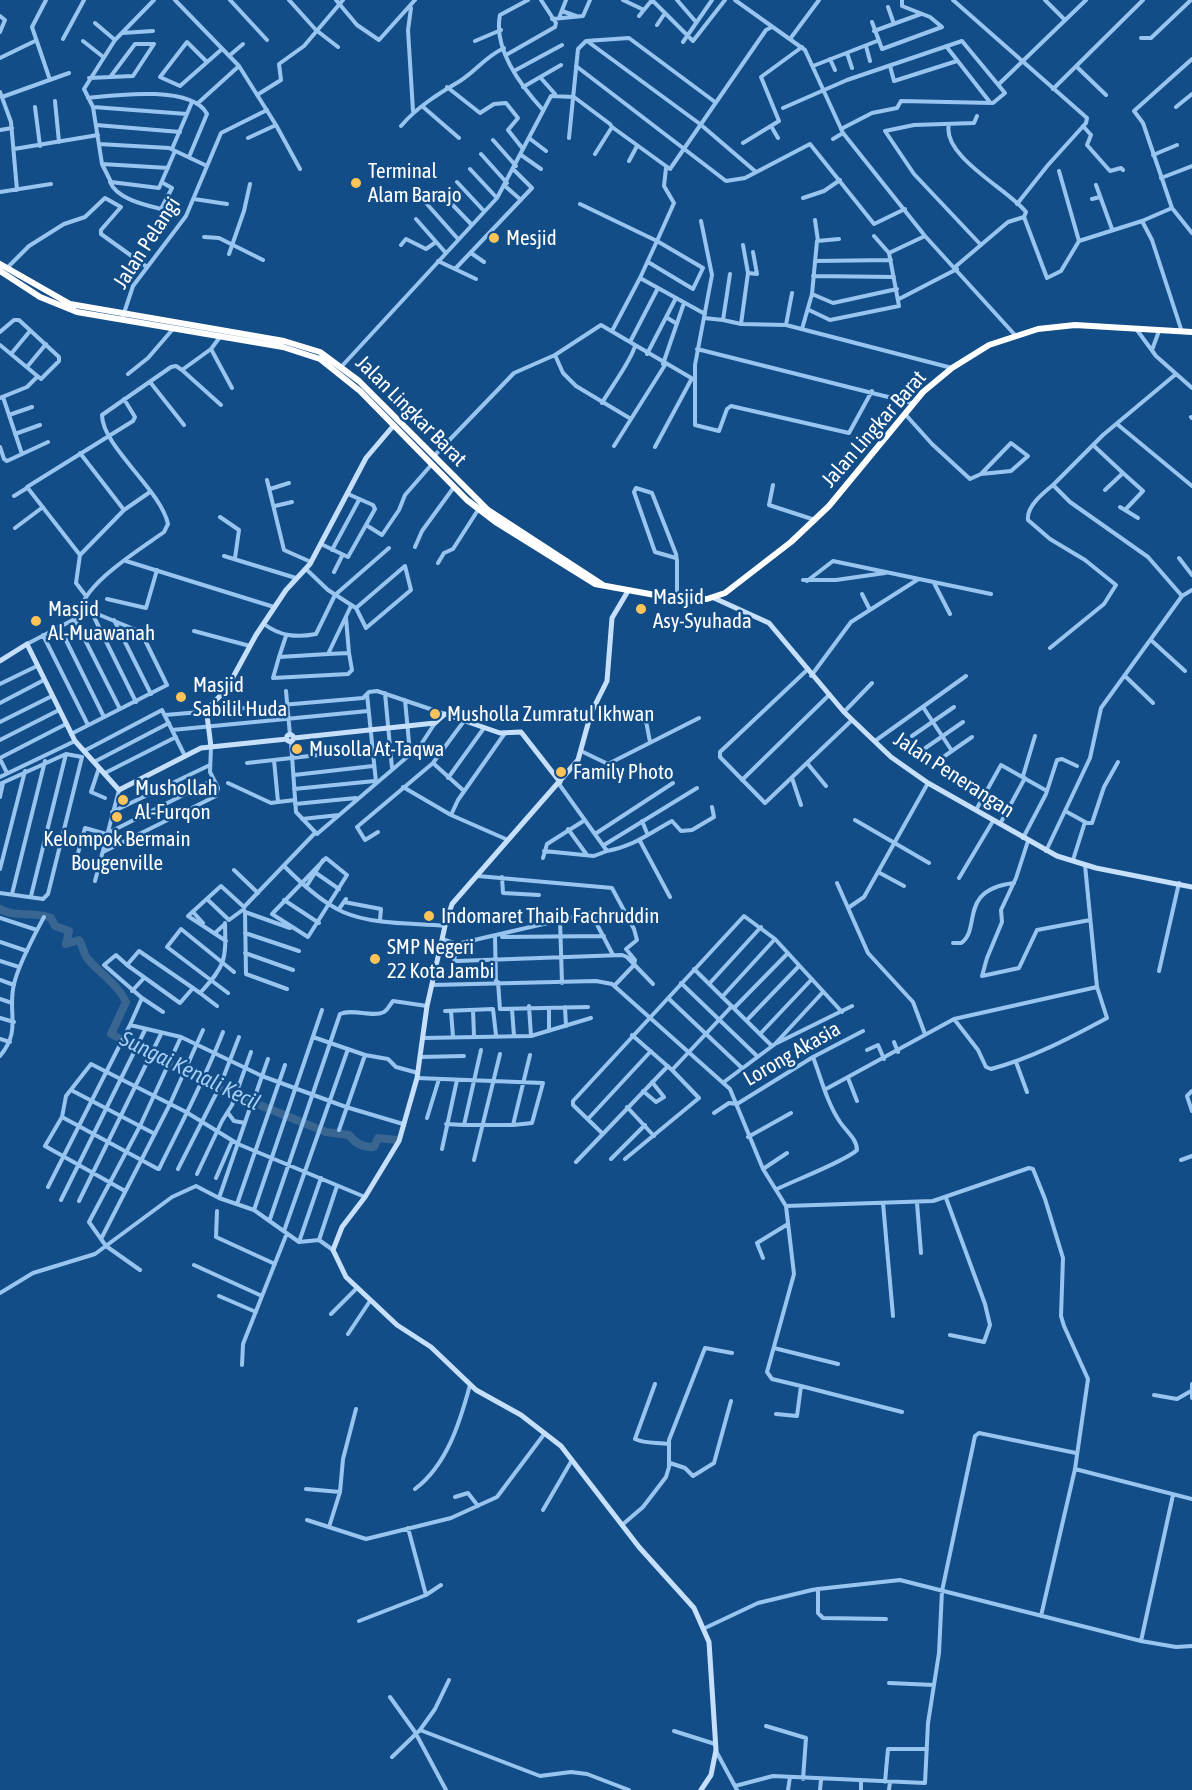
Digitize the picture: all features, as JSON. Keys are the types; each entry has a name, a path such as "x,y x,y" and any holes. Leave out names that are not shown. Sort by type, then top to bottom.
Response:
{"highway":[{"name":"Jalan Lingkar Barat","path":"0,264 62,301 173,327 283,347 320,359 360,390 394,425 406,432"},
{"name":"Jalan Lingkar Barat","path":"0,271 61,307 85,314 123,316 284,341 320,352 342,366 406,432 432,464 478,510 578,575 628,591 677,599 714,598 740,583 816,520 912,403 952,368 989,345 1015,335 1082,325 1192,332"},
{"name":"Jalan Lingkar Barat","path":"412,439 434,456 488,510 604,585"}],"street":[{"path":"46,0 32,27 50,80"},
{"path":"63,39 84,0"},
{"path":"154,0 102,56 84,88 93,107 102,164 113,188 136,201 161,208 172,188 163,183"},
{"path":"175,0 239,66 300,169"},
{"path":"230,0 267,40"},
{"path":"290,0 316,30 338,47"},
{"path":"257,95 281,80 279,64 304,46 340,1 363,30 379,40 415,0"},
{"path":"528,0 501,14 501,30 506,61 523,87 543,110"},
{"path":"506,55 555,27 541,0"},
{"path":"559,19 566,0"},
{"path":"552,19 585,14 590,0"},
{"path":"623,0 644,10"},
{"path":"639,16 652,0 686,36 694,41 725,0"},
{"path":"677,0 696,22"},
{"path":"702,0 708,7"},
{"path":"683,42 712,0"},
{"path":"735,0 802,47 842,131 925,236 1015,335"},
{"path":"790,39 819,0"},
{"path":"872,22 877,41 882,49 942,27 902,6 902,0"},
{"path":"953,0 1088,121 1017,204"},
{"path":"1045,0 1065,20"},
{"path":"999,84 1086,0"},
{"path":"1053,89 1077,68 1143,0"},
{"path":"1141,38 1150,38 1191,0"},
{"path":"411,5 408,30 413,111"},
{"path":"888,7 894,24"},
{"path":"562,11 578,16"},
{"path":"657,24 665,13"},
{"path":"874,31 921,14"},
{"path":"0,16 5,19 0,32"},
{"path":"95,23 115,40"},
{"path":"666,168 670,168 766,30 772,27"},
{"path":"475,41 501,30"},
{"path":"121,33 153,31"},
{"path":"569,138 578,48 586,40 629,38 715,102"},
{"path":"586,40 700,124 756,172"},
{"path":"0,58 35,41"},
{"path":"83,41 102,56"},
{"path":"813,66 877,41"},
{"path":"207,62 186,42 160,78 180,86 222,49"},
{"path":"783,108 823,90 946,46 965,42 1005,94 994,102 901,101 897,108 872,113 833,139"},
{"path":"88,78 133,76 154,44 135,44 111,76"},
{"path":"229,56 243,44"},
{"path":"514,71 562,45"},
{"path":"866,46 870,61"},
{"path":"946,46 989,102"},
{"path":"743,143 780,119 761,77 802,47"},
{"path":"401,126 413,111 466,76 485,58 504,48"},
{"path":"847,53 852,68"},
{"path":"830,59 835,70"},
{"path":"1192,59 1134,111 1143,123 1172,208 1192,233"},
{"path":"890,66 894,81 957,61"},
{"path":"523,87 561,65"},
{"path":"197,104 239,66"},
{"path":"576,66 684,145 728,181 756,172 810,144 874,224 904,209"},
{"path":"1077,68 1106,95"},
{"path":"17,190 12,128 1,96 69,73"},
{"path":"540,77 555,94 573,97 666,168"},
{"path":"447,87 480,113 494,104 507,104 518,118 508,130 523,149"},
{"path":"88,98 135,93 184,98 197,104 207,114 189,158"},
{"path":"342,366 497,198 515,168 543,110 555,94"},
{"path":"1176,107 1192,94"},
{"path":"55,101 59,142"},
{"path":"110,182 156,188 163,183 192,102"},
{"path":"35,106 40,146"},
{"path":"422,106 459,138"},
{"path":"93,107 187,114"},
{"name":"Jalan Pelangi","path":"123,316 130,291 181,223 194,199 223,131 267,110"},
{"path":"976,116 975,123 914,125 885,131 914,174 981,245"},
{"path":"949,124 948,131 961,156 1026,212 1024,217 1046,277 1061,271 1079,241 1142,221 1172,208"},
{"path":"96,125 180,132"},
{"path":"248,138 276,125"},
{"path":"771,126 778,138"},
{"path":"1083,126 1091,135 1088,145 1110,171 1121,168 1123,170"},
{"path":"595,154 612,127"},
{"path":"0,130 12,128"},
{"path":"14,149 98,135"},
{"path":"529,138 546,151"},
{"path":"455,269 532,187 493,140"},
{"path":"99,144 174,150 207,166"},
{"path":"1153,154 1177,145"},
{"path":"629,161 637,146"},
{"path":"481,154 521,200"},
{"path":"520,155 541,169"},
{"path":"102,164 168,168"},
{"path":"1161,178 1192,166"},
{"path":"612,331 648,262 674,203 663,186 666,168"},
{"path":"470,169 497,198"},
{"path":"1059,171 1079,241"},
{"path":"803,198 824,191 840,180"},
{"path":"456,182 484,211"},
{"path":"0,192 51,184"},
{"path":"229,254 250,184"},
{"path":"1096,185 1112,229"},
{"path":"445,196 472,225"},
{"path":"1092,199 1100,197"},
{"path":"7,268 28,246 64,224 85,217 105,198 122,207 101,230 101,234 147,267"},
{"path":"194,199 227,204"},
{"path":"426,203 458,239"},
{"path":"580,204 657,241 703,268 693,289 648,262"},
{"path":"899,299 956,268 1009,221 1024,217"},
{"path":"416,219 445,252"},
{"path":"701,220 712,267 692,380 694,424 717,431 731,406 849,433 872,392"},
{"path":"802,330 812,294 818,241 815,220"},
{"path":"1142,221 1156,249 1182,333"},
{"path":"808,310 830,320 898,306 899,299 889,253 874,236"},
{"path":"889,253 925,236"},
{"path":"204,237 219,238 263,260"},
{"path":"401,245 406,239 426,249 436,242"},
{"path":"818,241 839,239"},
{"path":"741,324 748,273 743,244"},
{"path":"748,273 757,274 753,252"},
{"path":"471,253 484,262"},
{"path":"814,261 891,260"},
{"path":"438,261 476,279"},
{"path":"723,320 730,274"},
{"path":"813,276 894,277"},
{"path":"640,278 704,316 741,324 786,325 952,368"},
{"path":"630,342 658,288"},
{"path":"812,294 833,303 897,290"},
{"path":"786,325 792,292"},
{"path":"647,354 676,298"},
{"path":"614,446 664,365 684,303"},
{"path":"666,317 677,324"},
{"path":"0,332 16,319 46,344 59,357 59,361 44,378 37,377 0,345"},
{"path":"434,456 514,373 555,355 600,325 692,380"},
{"path":"128,374 149,357 171,334 173,327"},
{"path":"1137,330 1152,351 1192,388"},
{"path":"11,354 30,331"},
{"path":"1152,351 1159,331"},
{"path":"182,370 211,349 220,336"},
{"path":"27,367 46,344"},
{"path":"602,402 619,372 632,357 635,346"},
{"path":"211,349 232,388"},
{"path":"697,349 912,403"},
{"path":"555,355 568,379 631,418"},
{"path":"80,615 86,596 167,527 165,515 110,436 101,416 173,366 182,370 221,405"},
{"path":"1050,648 1104,604 1116,585 1085,560 1050,538 1028,520 1028,514 1039,497 1093,445 1176,374"},
{"path":"22,454 2,397 27,387 37,377"},
{"path":"655,447 692,380"},
{"path":"150,382 184,425"},
{"path":"14,496 135,419 124,399"},
{"path":"9,415 32,406"},
{"path":"904,413 967,478 973,479 981,474 1012,443"},
{"path":"1117,424 1192,486"},
{"path":"15,434 40,425"},
{"path":"102,852 214,798 218,789 213,780 210,765 208,711 211,704 226,690 274,607 311,562 366,458 394,425"},
{"path":"981,474 1011,471 1027,459 1028,456 1007,437"},
{"path":"0,447 6,461 48,442"},
{"path":"1093,445 1143,490 1125,510"},
{"path":"80,453 124,510"},
{"path":"366,525 382,535 399,512 405,495 432,464"},
{"path":"1105,490 1123,473"},
{"path":"267,480 285,551 311,562"},
{"path":"270,489 289,483"},
{"path":"773,485 769,505 816,520"},
{"path":"1053,485 1070,502 1148,557 1182,596"},
{"path":"27,487 80,555"},
{"path":"415,547 422,531 454,487"},
{"path":"676,558 655,552 634,492 636,488 647,489 655,496 676,558 677,599"},
{"path":"86,596 76,583 80,555 124,510 150,492"},
{"path":"321,544 342,556 349,556 366,525 375,506 348,494"},
{"path":"332,550 359,500"},
{"path":"275,506 292,502"},
{"path":"15,528 44,507"},
{"path":"1120,507 1138,518"},
{"path":"438,563 444,553 452,550 478,510"},
{"path":"220,517 239,530 235,558"},
{"path":"263,624 276,633 286,636 316,633 335,595 389,548"},
{"path":"224,555 296,578"},
{"path":"334,572 342,556"},
{"path":"1179,558 1192,574"},
{"path":"125,561 274,607"},
{"path":"886,573 805,580 832,561 991,594"},
{"path":"306,569 335,595 353,607 365,627 368,627 411,589 406,581 405,566 353,607 346,616 328,654"},
{"path":"107,599 146,608 157,570"},
{"path":"811,676 846,627 918,580"},
{"path":"934,583 950,614"},
{"path":"1046,851 1067,812 1077,782 1090,758 1101,708 1152,641 1182,596 1192,590"},
{"path":"333,1250 342,1227 366,1197 400,1139 417,1076 427,1006 452,904 475,875 560,783 582,751 591,713 607,681 612,618 628,591"},
{"path":"862,594 870,610"},
{"name":"Jalan Penerangan","path":"714,598 769,623 828,696 875,742 928,783 1046,851 1085,865 1192,887"},
{"path":"90,611 136,702"},
{"path":"0,661 59,626 90,611 113,618 143,634 167,685 71,734"},
{"path":"286,636 273,678 348,674 352,669 346,616"},
{"path":"74,618 120,709"},
{"path":"113,618 151,694"},
{"path":"59,626 104,717"},
{"path":"194,631 250,646"},
{"path":"43,635 88,725"},
{"path":"1152,641 1185,671"},
{"path":"27,644 82,754 92,760 119,789"},
{"path":"279,657 349,653"},
{"path":"0,684 37,666"},
{"path":"806,670 720,752 720,757 765,803 852,720"},
{"path":"875,742 966,676"},
{"path":"1125,676 1153,703"},
{"path":"0,703 44,680"},
{"path":"844,712 872,683"},
{"path":"286,691 296,812 314,834"},
{"path":"165,716 363,698 367,693 376,691 484,727 523,733 607,851"},
{"path":"367,693 375,782"},
{"path":"385,693 392,768"},
{"path":"0,722 52,696"},
{"path":"742,780 828,696"},
{"path":"405,700 410,753"},
{"path":"923,707 951,751"},
{"path":"912,736 954,707"},
{"path":"0,740 59,710"},
{"path":"0,797 2,783 45,761 66,754 82,754 161,710 185,756"},
{"path":"172,730 368,711"},
{"path":"215,933 244,910 314,834 319,834 375,782 422,744 435,723 445,714"},
{"path":"582,751 608,764 699,718"},
{"path":"378,832 366,840 357,827 433,763 465,720"},
{"path":"646,721 650,742"},
{"path":"924,749 963,722"},
{"path":"92,760 169,723"},
{"path":"96,881 119,789 185,756 211,747 435,723"},
{"path":"8,773 0,758 66,724"},
{"path":"448,778 484,727"},
{"path":"451,815 464,791 506,732"},
{"path":"999,825 1024,777 1035,736"},
{"path":"105,773 176,737"},
{"path":"939,760 972,737"},
{"path":"0,777 75,741"},
{"path":"247,763 372,749"},
{"path":"31,896 66,754"},
{"path":"0,893 43,898 48,894 82,754"},
{"path":"1077,766 1062,759 1057,760 1047,790 1025,840 1014,883 1001,909 1002,922 987,958 983,976 1019,968 1037,930 1090,920"},
{"path":"274,760 278,802"},
{"path":"12,894 45,761"},
{"path":"1067,812 1085,822 1093,822 1104,787 1118,762"},
{"path":"433,763 464,791"},
{"path":"807,763 826,786"},
{"path":"112,812 210,765"},
{"path":"976,810 1001,765 1047,790"},
{"path":"294,775 374,766"},
{"path":"99,767 91,792 105,798"},
{"path":"0,870 25,771"},
{"path":"792,777 792,783 801,805"},
{"path":"75,864 85,828 106,834 213,780"},
{"path":"294,789 375,782"},
{"path":"228,783 271,803 357,798"},
{"path":"596,834 673,783"},
{"path":"848,908 862,899 928,783"},
{"path":"403,787 451,815 508,840"},
{"path":"603,845 697,788"},
{"path":"544,851 596,856 607,851 628,847 640,841 647,833 672,821 682,832 692,830 714,817 712,807"},
{"path":"301,819 339,815"},
{"path":"543,858 547,844 585,820"},
{"path":"855,820 895,841 929,863"},
{"path":"642,821 647,833"},
{"path":"960,878 993,821"},
{"path":"1072,861 1085,822"},
{"path":"568,830 587,855"},
{"path":"640,841 670,897"},
{"path":"306,888 325,858"},
{"path":"325,858 348,873 310,938 272,914 325,858"},
{"path":"954,1019 978,1050 987,1068 1016,1062 1107,1018 1097,987 1085,865"},
{"path":"285,867 306,888 339,909 380,920 445,926"},
{"path":"234,870 258,893"},
{"path":"878,872 904,886"},
{"path":"316,873 339,889"},
{"path":"475,875 612,888 635,931 636,940 626,948 635,960 634,965 615,985"},
{"path":"502,877 503,893 539,895"},
{"path":"953,943 961,943 966,939 973,910 985,894 1001,885 1014,883"},
{"path":"1159,971 1179,883"},
{"path":"837,884 868,953 914,1002 925,1034"},
{"path":"226,941 188,916 221,886 244,910 299,932"},
{"path":"200,993 224,963 226,941 227,922 208,900"},
{"path":"284,900 319,923"},
{"path":"339,909 345,900 381,909 380,920"},
{"path":"244,910 246,974 287,989"},
{"path":"442,939 457,944 591,913 613,955"},
{"path":"603,1134 573,1105 573,1101 743,916 762,927 775,939 842,1012"},
{"path":"0,1056 10,1042 14,1022 12,1003 14,985 19,967 44,917"},
{"path":"0,918 37,930"},
{"path":"560,920 562,982"},
{"path":"709,984 762,927"},
{"path":"228,993 167,947 181,929 234,972"},
{"path":"245,933 299,951"},
{"path":"496,936 604,936"},
{"path":"496,936 499,1008 588,1007"},
{"path":"722,997 775,939"},
{"path":"0,942 27,951"},
{"path":"457,944 455,961 626,956 653,984"},
{"path":"127,965 139,951 217,1006"},
{"path":"246,953 293,970"},
{"path":"672,1070 719,1020 788,953"},
{"path":"163,1012 132,991 104,965 116,955 180,1003 193,988"},
{"path":"0,961 19,967"},
{"path":"747,1020 799,966"},
{"path":"694,969 774,1045"},
{"path":"132,991 144,978"},
{"path":"760,1034 812,979"},
{"path":"0,980 14,985"},
{"path":"432,985 599,981 615,985 649,1018 724,1082 737,1104 748,1137 763,1169 786,1206 794,1274 768,1368 770,1378 902,1413"},
{"path":"681,983 757,1056"},
{"path":"826,1089 898,1052 925,1034 954,1019 1097,987"},
{"path":"774,1045 824,992"},
{"path":"48,1187 142,998"},
{"path":"668,998 742,1068"},
{"path":"0,999 12,1003"},
{"path":"270,1219 342,1012 381,1013 386,1011 393,1001 427,1006"},
{"path":"724,1082 774,1045 852,1006"},
{"path":"529,1007 531,1036"},
{"path":"566,1007 566,1026"},
{"path":"549,1008 549,1031"},
{"path":"512,1009 514,1036"},
{"path":"254,1210 322,1010"},
{"path":"473,1010 474,1036"},
{"path":"445,1011 494,1010 496,1035"},
{"path":"451,1011 453,1037"},
{"path":"0,1018 14,1022"},
{"path":"424,1038 531,1036 591,1018"},
{"path":"130,1025 181,1037 262,1076 346,1107 404,1124"},
{"path":"61,1200 145,1030"},
{"path":"101,1239 170,1104 203,1030"},
{"name":"Lorong Akasia","path":"714,1113 729,1103 737,1104 813,1057 863,1031"},
{"path":"62,1117 95,1133 141,1163 159,1169 223,1032"},
{"path":"80,1201 161,1034"},
{"path":"625,1160 699,1098 668,1066 632,1035"},
{"path":"313,1036 365,1055 388,1059 396,1067 417,1076 457,1080 540,1082 543,1085 532,1123 446,1124"},
{"path":"140,1270 106,1246 89,1222 140,1126 181,1037"},
{"path":"178,1169 219,1088 239,1037"},
{"path":"0,1039 10,1042"},
{"path":"894,1041 898,1052"},
{"path":"867,1050 878,1045 884,1059"},
{"path":"242,1365 243,1344 275,1264 348,1049"},
{"path":"464,1125 482,1050"},
{"path":"588,1119 651,1051"},
{"path":"197,1174 216,1132 228,1113 252,1052"},
{"path":"474,1160 500,1054"},
{"path":"339,1130 365,1055"},
{"path":"513,1125 530,1055"},
{"path":"421,1057 464,1056"},
{"path":"777,1189 829,1164 845,1159 857,1150 856,1143 840,1122 813,1057"},
{"path":"254,1099 268,1059"},
{"path":"1016,1062 1027,1092"},
{"path":"126,1191 45,1146 62,1117 65,1099 88,1065 106,1071 186,1112 238,1144 366,1197"},
{"path":"237,1204 285,1065"},
{"path":"576,1162 668,1066"},
{"path":"848,1078 858,1101"},
{"path":"427,1118 439,1079"},
{"path":"442,1149 457,1080"},
{"path":"643,1091 657,1102 664,1097 652,1082"},
{"path":"71,1090 155,1134"},
{"path":"1192,1091 1187,1096 1187,1101 1192,1111"},
{"path":"219,1198 250,1105"},
{"path":"627,1107 654,1136"},
{"path":"228,1113 234,1121 245,1123"},
{"path":"748,1137 791,1113"},
{"path":"611,1159 645,1125"},
{"path":"216,1178 232,1141"},
{"path":"763,1169 787,1153"},
{"path":"1181,1160 1192,1156"},
{"path":"786,1206 917,1202 946,1198 1029,1168 1033,1169 1063,1258 1061,1316 1088,1379 1075,1469 1041,1616"},
{"path":"299,1242 321,1178"},
{"path":"0,1293 33,1273 95,1254 172,1197 196,1186 219,1198 254,1210 270,1219 299,1242 320,1240 333,1250 340,1269 357,1288 397,1325 431,1347 470,1384 546,1432 572,1459 621,1525 694,1608 705,1628 709,1642 715,1747 711,1775 701,1790"},
{"path":"320,1240 337,1186"},
{"path":"946,1198 985,1304 990,1325 984,1342 951,1335"},
{"path":"917,1202 921,1253"},
{"path":"883,1203 893,1316"},
{"path":"217,1211 216,1237 275,1264"},
{"path":"764,1258 757,1243 788,1224"},
{"path":"194,1265 262,1296"},
{"path":"331,1314 357,1288"},
{"path":"219,1296 256,1312"},
{"path":"348,1334 370,1301"},
{"path":"621,1525 660,1488 670,1463 669,1444 705,1348 732,1353"},
{"path":"774,1348 838,1364"},
{"path":"415,1489 424,1482 444,1455 457,1425 470,1384"},
{"path":"656,1384 635,1439 645,1443 653,1441 669,1444"},
{"path":"1192,1384 1192,1398"},
{"path":"776,1414 797,1416 801,1386"},
{"path":"1154,1395 1178,1399 1191,1391"},
{"path":"670,1463 685,1468 693,1476 714,1463 731,1401"},
{"path":"330,1527 340,1492 343,1459 356,1409"},
{"path":"307,1520 366,1539 451,1518 499,1495 546,1432"},
{"path":"675,1731 715,1747 736,1788 762,1778 790,1777 861,1782 926,1783 928,1723 939,1653 942,1591 976,1434 1076,1453"},
{"path":"543,1510 572,1459"},
{"path":"1075,1469 1192,1498"},
{"path":"306,1489 340,1492"},
{"path":"455,1497 468,1493 478,1506"},
{"path":"1141,1641 1173,1495"},
{"path":"408,1528 426,1595"},
{"path":"705,1628 758,1603 818,1589 889,1580 1141,1641 1176,1647 1192,1646"},
{"path":"359,1621 426,1595 441,1585"},
{"path":"818,1589 820,1617 886,1619"},
{"path":"392,1757 435,1709 449,1680"},
{"path":"889,1683 934,1685"},
{"path":"390,1697 417,1731 446,1790"},
{"path":"766,1726 806,1738 803,1779"},
{"path":"417,1731 540,1776 571,1772 587,1774 629,1790"},
{"path":"889,1790 887,1782 888,1749 927,1749"},
{"path":"789,1790 790,1777"},
{"path":"820,1790 821,1780"},
{"path":"861,1782 861,1790"},
{"path":"917,1790 918,1784"}],"waterway":[{"name":"Sungai Kenali Kecil","path":"0,909 6,912 51,918 55,926 69,931 66,944 79,940 87,958 118,990 126,1002 111,1034 215,1087 326,1132 349,1135 363,1146 374,1147 378,1138 396,1140"}],"place":[{"name":"Terminal Alam Barajo","path":"356,183"},
{"name":"Mesjid","path":"494,238"},
{"name":"Masjid Asy-Syuhada","path":"641,609"},
{"name":"Masjid Al-Muawanah","path":"36,621"},
{"name":"Masjid Sabilil Huda","path":"181,697"},
{"name":"Musholla Zumratul Ikhwan","path":"435,714"},
{"name":"Musolla At-Taqwa","path":"297,749"},
{"name":"Family Photo","path":"561,772"},
{"name":"Mushollah Al-Furqon","path":"123,800"},
{"name":"Kelompok Bermain Bougenville","path":"117,817"},
{"name":"Indomaret Thaib Fachruddin","path":"429,916"},
{"name":"SMP Negeri 22 Kota Jambi","path":"375,959"}]}
